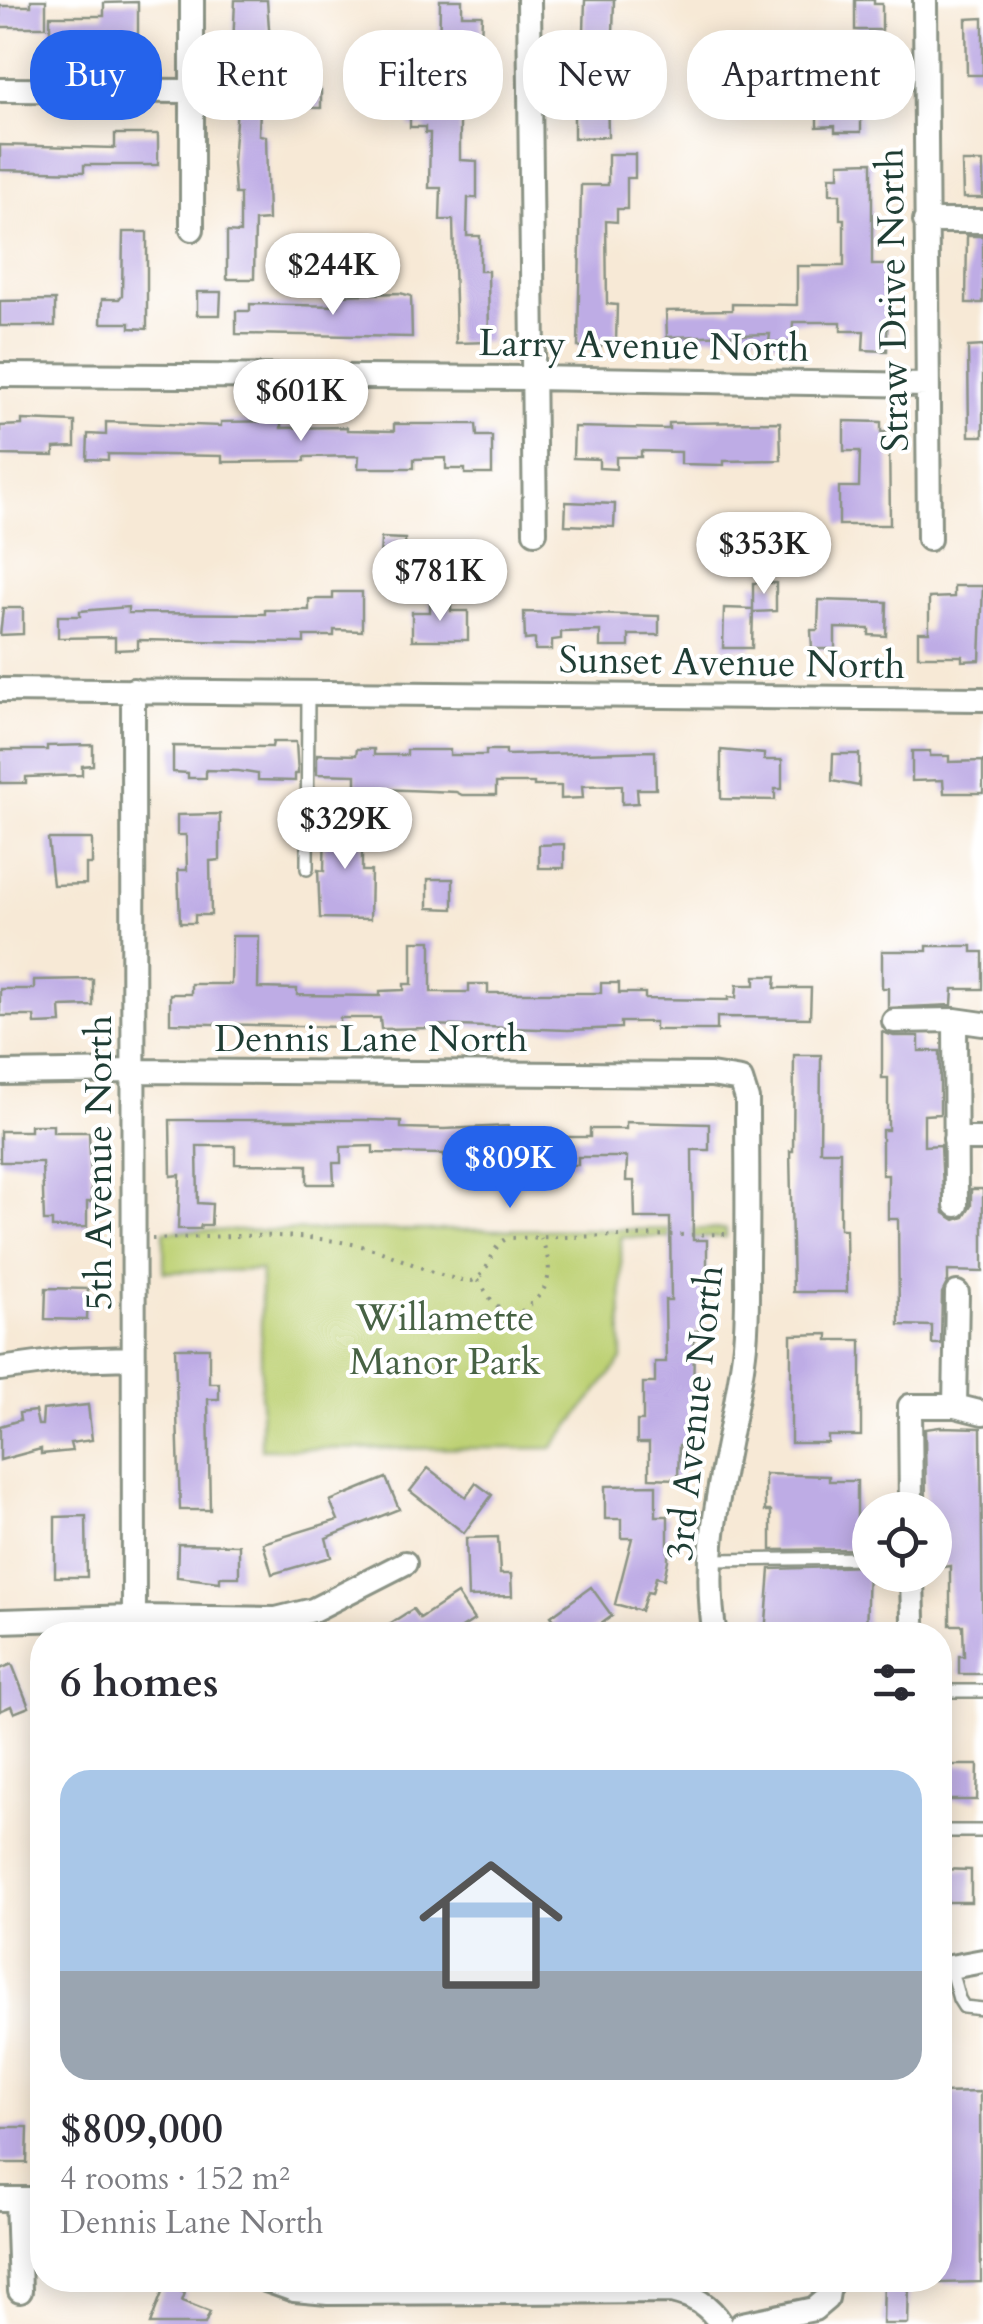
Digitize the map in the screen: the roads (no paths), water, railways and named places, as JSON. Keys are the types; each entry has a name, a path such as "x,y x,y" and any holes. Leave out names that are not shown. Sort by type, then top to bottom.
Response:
{"street":[{"path":"192,0 192,30"},
{"path":"528,0 535,532"},
{"name":"Straw Drive North","path":"924,0 930,539"},
{"path":"0,90 182,91"},
{"path":"191,120 192,229"},
{"path":"926,221 983,222"},
{"name":"Larry Avenue North","path":"0,375 927,385"},
{"name":"Sunset Avenue North","path":"0,690 983,700"},
{"name":"5th Avenue North","path":"132,690 134,1622"},
{"path":"894,1020 983,1024"},
{"path":"955,1020 956,1205"},
{"name":"Dennis Lane North","path":"0,1073 711,1075 741,1080"},
{"name":"3rd Avenue North","path":"708,1622 718,1485 744,1354 748,1099 741,1080"},
{"path":"956,1139 983,1139"},
{"path":"956,1406 957,1293"},
{"path":"0,1370 66,1360 132,1358"},
{"path":"911,1492 910,1406 956,1406 983,1413"},
{"path":"203,1622 296,1616 405,1563"},
{"path":"912,1592 913,1621"},
{"path":"0,1621 30,1622"},
{"path":"952,1967 983,1961"},
{"path":"8,2199 20,2290"},
{"path":"672,2292 705,2304 721,2324"},
{"path":"742,2324 814,2309 827,2298 828,2292"}],"lane":[{"path":"307,870 308,692"},
{"path":"711,1560 852,1558"},
{"path":"952,1691 983,1691"},
{"path":"952,1831 983,1831"},
{"path":"952,1985 964,2007 983,2009"}],"park label":[{"name":"Willamette Manor Park","path":"445,1339"}]}
